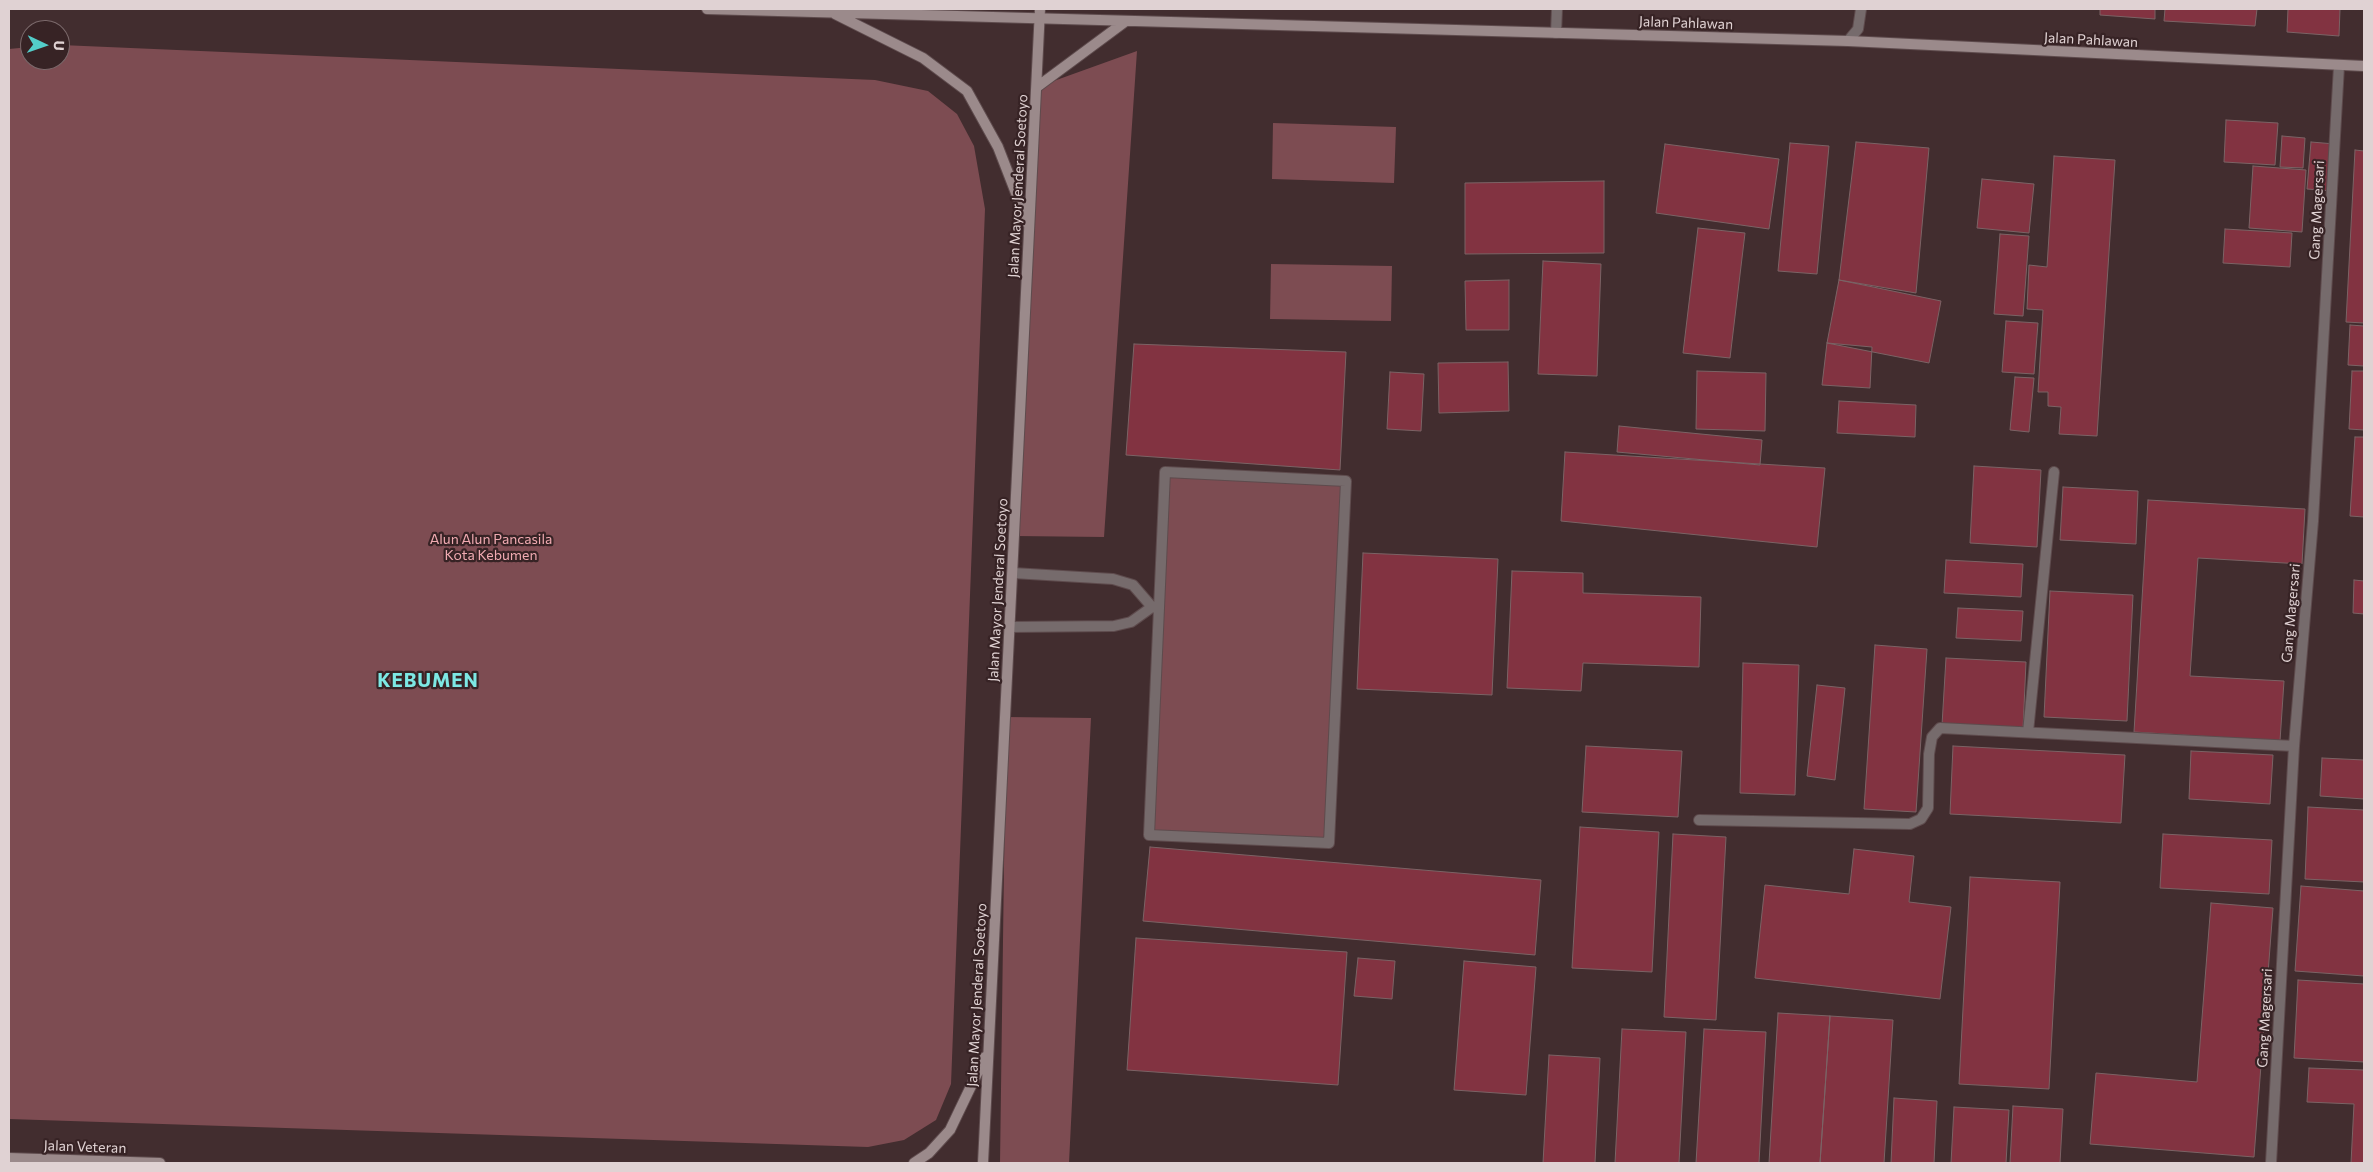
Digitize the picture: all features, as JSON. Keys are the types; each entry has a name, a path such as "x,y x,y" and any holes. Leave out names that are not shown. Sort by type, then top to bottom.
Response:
{"main road":[{"name":"Jalan Pahlawan","path":"708,9 963,16 1040,14 1126,21 1848,41 2364,66"},
{"path":"963,16 971,9"},
{"path":"832,12 923,58 967,91 998,147 1030,230"},
{"name":"Jalan Mayor Jenderal Soetoyo","path":"983,1163 987,1052 1013,573 1040,14"},
{"path":"1037,87 1126,21"},
{"path":"914,1163 929,1153 950,1130 987,1052"},
{"name":"Jalan Veteran","path":"9,1158 160,1163"}],"street":[{"path":"1556,33 1557,9"},
{"path":"1848,41 1858,29 1861,9"},
{"name":"Gang Magersari","path":"2271,1163 2294,746 2313,521 2339,66"},
{"path":"1013,573 1113,579 1133,584 1156,608 1149,835 1329,843 1346,481 1165,472 1156,608"},
{"path":"2028,732 2054,472"},
{"path":"1010,627 1114,626 1131,622 1156,608"},
{"path":"1699,820 1910,824 1921,819 1928,808 1932,737 1940,728 2294,746"}],"green space":[{"name":"Alun Alun Pancasila Kota Kebumen","path":"70,45 875,80 928,91 957,114 974,146 985,209 951,1084 936,1120 904,1140 868,1147 9,1119 9,49 20,48 20,70 70,70"},
{"path":"1137,51 1104,537 1015,536 1037,87"},
{"path":"1273,123 1396,127 1394,183 1272,179"},
{"path":"1271,264 1392,266 1391,321 1270,319"},
{"path":"1165,472 1346,481 1329,843 1149,835"},
{"path":"1006,717 1091,718 1069,1163 1000,1163"}],"building":[{"path":"2100,9 2155,9 2155,19 2100,15"},
{"path":"2165,9 2257,9 2255,26 2164,21"},
{"path":"2288,9 2340,9 2339,36 2287,32"},
{"path":"2226,120 2278,123 2275,165 2224,162"},
{"path":"2282,136 2305,138 2303,168 2280,167"},
{"path":"1856,142 1929,148 1916,293 1839,280"},
{"path":"2311,142 2335,144 2331,191 2307,189"},
{"path":"1790,143 1829,146 1817,274 1778,271"},
{"path":"1665,144 1779,159 1769,229 1656,213"},
{"path":"2355,150 2364,151 2364,323 2346,322"},
{"path":"2054,156 2115,160 2097,436 2059,434 2061,407 2048,406 2048,392 2038,392 2043,310 2027,309 2029,265 2047,267"},
{"path":"2253,166 2306,170 2302,232 2249,228"},
{"path":"1982,179 2034,184 2029,233 1977,228"},
{"path":"1604,181 1604,253 1465,254 1465,183"},
{"path":"1698,228 1745,233 1730,358 1683,353"},
{"path":"2225,229 2292,233 2290,267 2223,263"},
{"path":"2000,234 2029,236 2023,316 1994,314"},
{"path":"1543,261 1601,264 1597,376 1538,374"},
{"path":"1509,280 1509,330 1466,330 1465,281"},
{"path":"1839,280 1941,301 1929,363 1827,343"},
{"path":"2006,321 2038,323 2034,374 2002,372"},
{"path":"2350,325 2364,326 2364,366 2348,365"},
{"path":"1827,343 1872,347 1870,388 1822,385"},
{"path":"1134,344 1346,352 1340,470 1126,455"},
{"path":"1508,362 1509,411 1439,413 1438,363"},
{"path":"1697,371 1766,373 1765,431 1696,429"},
{"path":"2352,371 2364,371 2364,430 2349,429"},
{"path":"1390,372 1424,374 1421,431 1387,429"},
{"path":"2015,377 2034,378 2029,432 2010,430"},
{"path":"1839,401 1916,405 1915,437 1837,433"},
{"path":"1619,426 1762,440 1760,465 1617,452"},
{"path":"2355,437 2364,437 2364,517 2350,516"},
{"path":"1565,452 1825,468 1817,547 1561,521"},
{"path":"1974,466 2041,470 2037,547 1970,543"},
{"path":"2063,487 2138,491 2136,544 2060,540"},
{"path":"2148,500 2305,509 2302,564 2198,558 2190,676 2284,681 2280,741 2134,732"},
{"path":"1363,553 1498,559 1492,695 1357,689"},
{"path":"1946,560 2023,564 2021,597 1944,593"},
{"path":"1512,571 1583,573 1583,593 1701,597 1699,667 1583,663 1581,691 1507,688"},
{"path":"2354,580 2364,581 2364,614 2353,613"},
{"path":"2050,591 2133,595 2127,721 2044,717"},
{"path":"1958,608 2023,611 2021,641 1956,638"},
{"path":"1875,645 1927,649 1916,812 1864,809"},
{"path":"1946,658 2026,662 2023,729 1942,725"},
{"path":"1743,663 1799,665 1795,795 1740,793"},
{"path":"1817,685 1845,688 1835,780 1807,776"},
{"path":"1586,746 1682,751 1678,817 1582,812"},
{"path":"1953,746 2125,755 2121,823 1950,814"},
{"path":"2191,751 2273,755 2270,804 2189,799"},
{"path":"2322,758 2364,760 2364,799 2320,796"},
{"path":"2308,807 2364,810 2364,882 2305,879"},
{"path":"1580,827 1659,832 1652,972 1572,968"},
{"path":"1673,834 1726,837 1716,1020 1664,1017"},
{"path":"2163,834 2272,840 2269,894 2160,888"},
{"path":"1150,847 1541,880 1535,955 1143,921"},
{"path":"1854,849 1914,856 1909,902 1951,907 1940,999 1755,978 1765,885 1849,894"},
{"path":"1970,877 2060,882 2049,1089 1959,1084"},
{"path":"2301,886 2364,891 2364,976 2295,971"},
{"path":"2211,903 2273,908 2254,1157 2090,1144 2096,1073 2197,1082"},
{"path":"1136,938 1347,952 1338,1085 1127,1070"},
{"path":"1358,958 1395,961 1392,999 1354,996"},
{"path":"1464,961 1536,967 1526,1095 1454,1090"},
{"path":"2298,980 2364,984 2364,1062 2294,1058"},
{"path":"1778,1013 1830,1016 1820,1163 1769,1163"},
{"path":"1830,1016 1893,1020 1884,1163 1820,1163"},
{"path":"1622,1029 1686,1032 1679,1163 1615,1163"},
{"path":"1704,1029 1766,1032 1759,1163 1696,1163"},
{"path":"1549,1055 1600,1058 1595,1163 1543,1163"},
{"path":"2309,1068 2364,1070 2364,1163 2351,1163 2354,1104 2307,1102"},
{"path":"1894,1098 1937,1101 1934,1163 1891,1163"},
{"path":"2013,1106 2063,1109 2060,1163 2010,1163"},
{"path":"1954,1107 2009,1110 2006,1163 1951,1163"}],"district":[{"name":"KEBUMEN","path":"428,681"}]}
